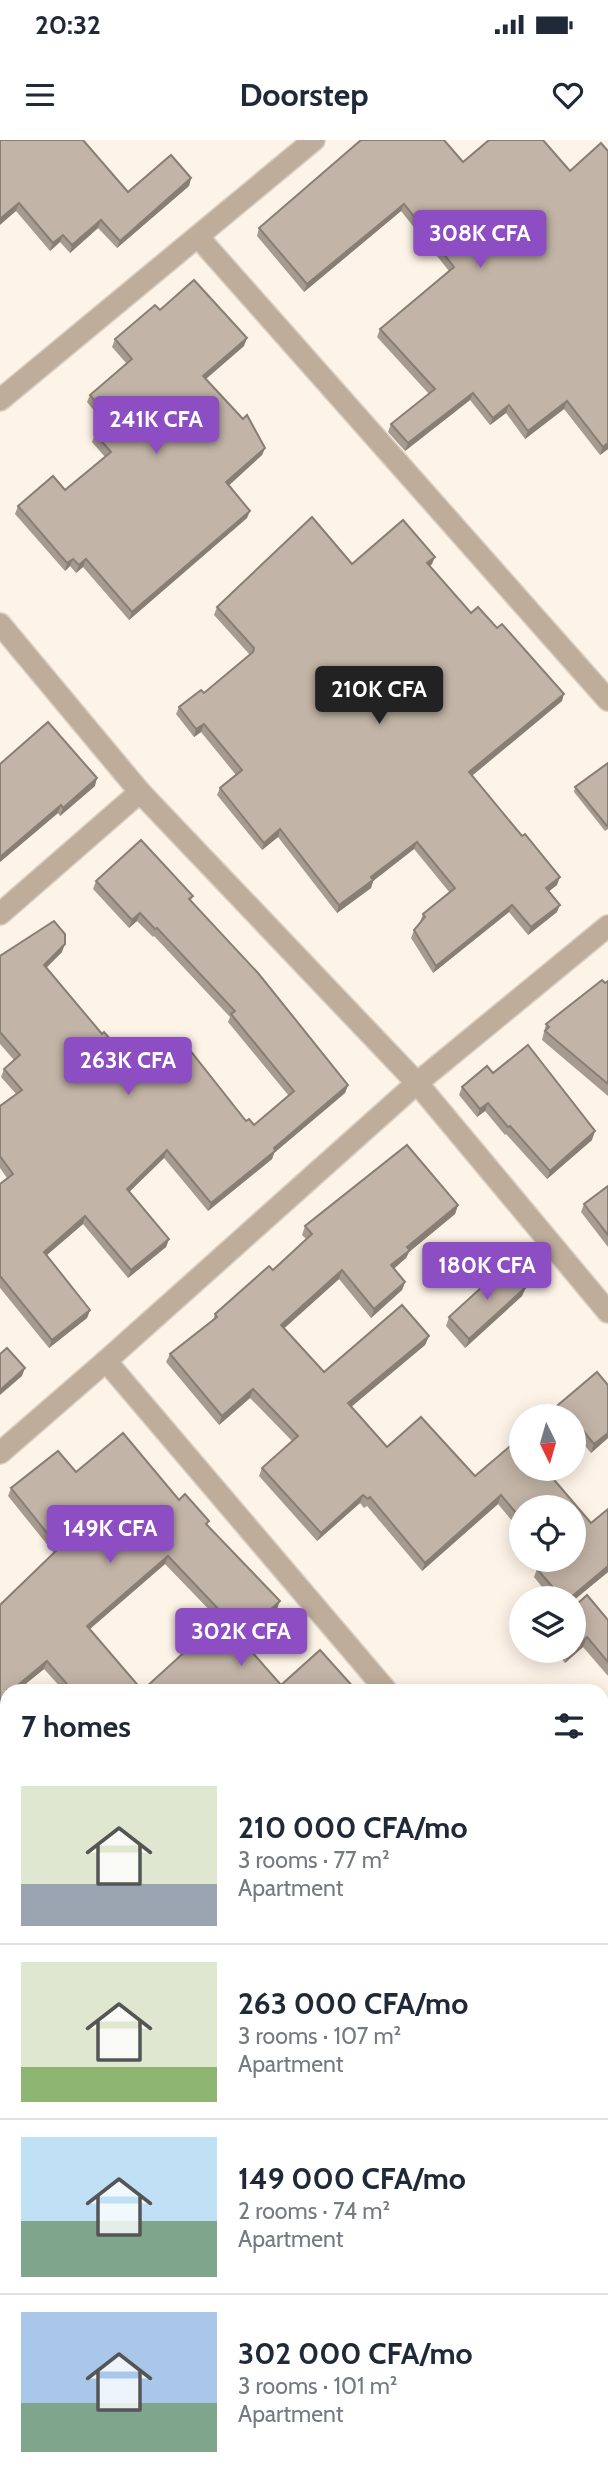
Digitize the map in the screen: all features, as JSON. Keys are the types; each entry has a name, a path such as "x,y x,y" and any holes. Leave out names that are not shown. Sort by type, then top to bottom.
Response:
{"street":[{"path":"0,400 199,238 314,140"},
{"path":"199,238 608,700"},
{"path":"0,624 140,792 417,1083 608,1312"},
{"path":"0,914 140,792"},
{"path":"0,1453 417,1083 608,926"},
{"path":"106,1361 381,1684"}],"building":[{"path":"0,140 83,140 128,192 171,155 191,178 120,241 101,220 72,245 63,235 53,243 19,203 0,219"},
{"path":"361,140 444,140 463,162 489,140 543,140 570,171 601,143 608,151 608,443 603,447 567,401 528,431 509,405 493,418 473,393 408,443 391,424 435,389 380,329 454,267 404,204 307,284 259,228"},
{"path":"194,280 247,338 203,376 243,419 247,415 265,448 226,482 250,511 132,612 86,559 79,565 73,559 67,563 18,506 53,476 65,490 111,452 95,434 111,420 90,395 132,359 115,339 155,305 160,310"},
{"path":"312,517 352,564 403,520 435,557 427,563 471,613 478,607 497,628 502,624 564,694 469,772 560,877 546,888 560,905 531,927 512,905 436,966 414,930 425,917 423,914 455,888 417,842 339,905 280,829 264,843 220,788 242,770 204,724 196,729 179,707 201,690 204,693 253,652 254,648 217,607"},
{"path":"48,722 97,778 0,857 0,764"},
{"path":"608,763 608,825 607,826 575,787"},
{"path":"141,840 193,896 189,899 258,973 348,1085 274,1148 275,1151 211,1203 167,1150 127,1189 169,1239 131,1270 85,1216 44,1252 90,1310 52,1340 0,1276 0,1184 13,1174 0,1156 0,1106 22,1090 4,1069 20,1055 0,1032 0,956 54,921 65,934 65,944 44,965 102,1034 104,1032 144,1078 185,1044 246,1121 249,1119 254,1125 294,1091 231,1014 235,1011 157,928 140,913 132,920 96,881"},
{"path":"602,980 605,983 608,981 608,1084 545,1031 549,1027 546,1024"},
{"path":"528,1045 595,1131 550,1171 488,1103 480,1109 462,1087 487,1066 493,1073"},
{"path":"407,1145 458,1205 407,1247 410,1250 391,1265 405,1282 374,1309 342,1270 281,1325 324,1372 402,1305 429,1336 348,1403 387,1447 421,1417 475,1476 509,1447 509,1481 555,1481 567,1495 509,1495 509,1505 501,1495 425,1563 370,1497 368,1499 363,1495 321,1533 262,1468 298,1436 253,1389 222,1416 170,1354 217,1317 215,1314 269,1266 273,1270 312,1234 305,1226"},
{"path":"608,1186 608,1235 584,1204"},
{"path":"506,1265 526,1287 469,1339 449,1317"},
{"path":"7,1348 25,1368 0,1390 0,1354"},
{"path":"597,1372 608,1385 608,1433 594,1444 586,1434 586,1404 559,1404"},
{"path":"123,1433 179,1500 185,1494 209,1521 206,1524 280,1601 243,1635 168,1556 87,1626 137,1684 67,1684 47,1661 19,1684 0,1684 0,1605 59,1548 11,1488 58,1451 76,1472"},
{"path":"608,1509 608,1566 584,1586 552,1586 540,1572 586,1572 586,1517 591,1523"},
{"path":"586,1596 608,1620 608,1662 586,1638"},
{"path":"222,1618 280,1684 149,1684"},
{"path":"320,1650 351,1684 282,1684"}]}
